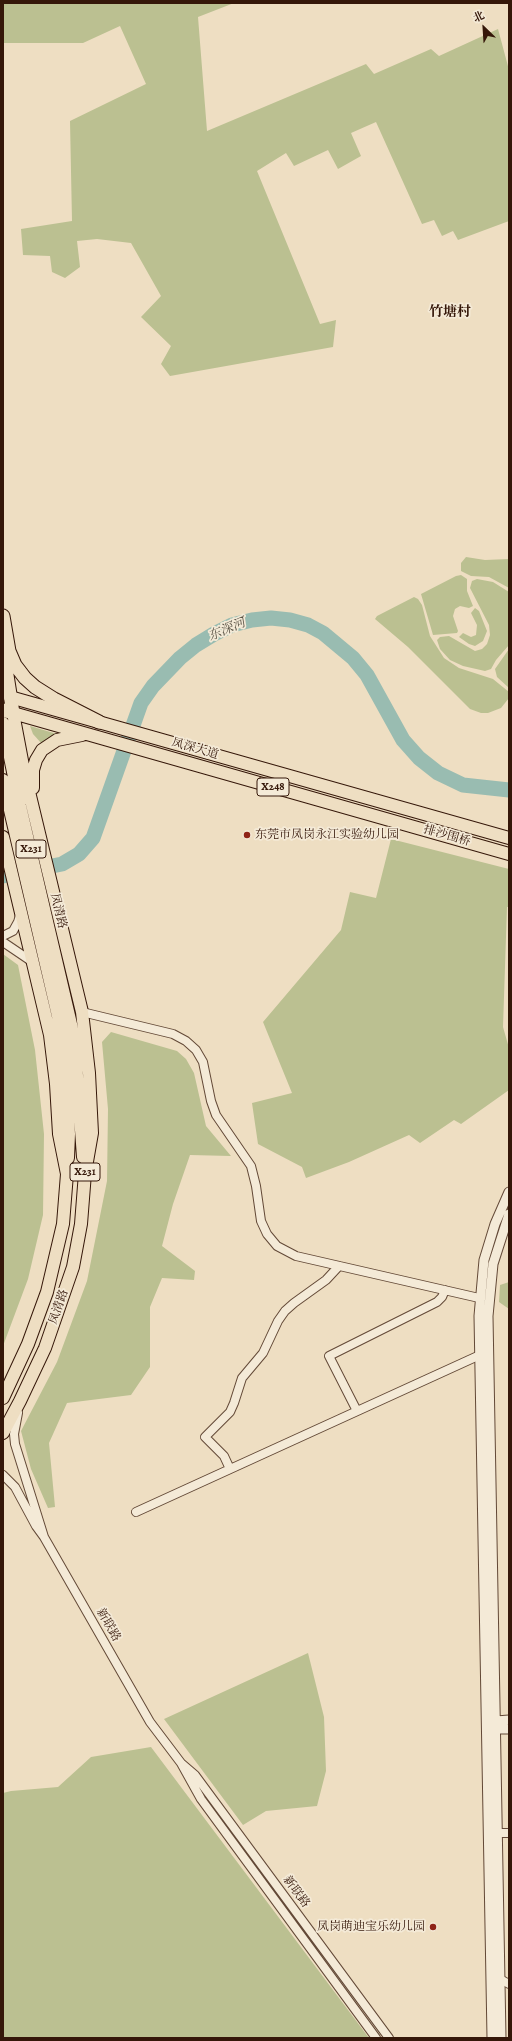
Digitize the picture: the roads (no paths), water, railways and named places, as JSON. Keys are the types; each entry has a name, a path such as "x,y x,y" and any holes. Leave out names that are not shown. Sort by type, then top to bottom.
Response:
{"highway":[{"path":"3,616 10,652 15,665 25,678 35,687 54,699 99,722"},
{"name":"凤清路","path":"3,650 8,711"}],"main road":[{"name":"凤深大道","path":"6,696 386,803"},
{"name":"凤深大道","path":"8,711 384,818"},
{"name":"凤清路","path":"3,1433 45,1348 72,1266 83,1209 85,1173 92,1125 89,1072 82,1012 33,803 8,711"},
{"name":"凤清路","path":"3,723 55,976 64,1055 69,1134 63,1224 47,1292 28,1344 3,1398"},
{"path":"33,803 32,770 42,750 52,742 63,738 76,735 92,735"},
{"name":"凤清路","path":"3,780 75,1048 85,1173"},
{"name":"排沙围桥","path":"386,803 509,838"},
{"name":"排沙围桥","path":"384,818 509,854"},
{"name":"凤清路","path":"3,837 50,1034 56,1084 59,1134 67,1174"}],"street":[{"path":"3,936 9,934 16,926 20,908"},
{"path":"3,942 34,963"},
{"path":"82,1012 173,1034 191,1045 203,1062 216,1115 251,1166 261,1220 267,1234 277,1246 286,1252 339,1266 480,1298"},
{"path":"492,2038 480,1298 483,1266 489,1241 509,1192"},
{"path":"501,2038 488,1316 490,1282 493,1264 509,1214"},
{"path":"230,1469 224,1456 205,1437 230,1412 242,1378 263,1353 278,1321 285,1311 326,1280 339,1266"},
{"path":"357,1411 329,1356 437,1302 445,1290"},
{"path":"136,1512 480,1355"},
{"name":"新联路","path":"20,1401 15,1424 15,1444 44,1536"},
{"name":"新联路","path":"3,1475 15,1486 36,1526 44,1536 150,1722 181,1763 201,1799 376,2038"},
{"path":"496,1725 509,1720"},
{"path":"487,1725 496,1725 509,1729"},
{"name":"新联路","path":"181,1763 195,1775 389,2038"},
{"path":"498,1833 509,1833"},
{"path":"500,1979 509,1984"}],"waterway":[{"name":"东深河","path":"3,876 62,864 79,854 93,838 141,703 153,686 180,658 196,645 232,625 252,620 271,618 290,620 308,625 323,633 353,658 367,675 403,740 419,758 438,773 463,785 509,790"}],"place":[{"name":"东莞市凤岗永江实验幼儿园","path":"247,835"},
{"name":"凤岗萌迪宝乐幼儿园","path":"433,1927"}],"district":[{"name":"竹塘村","path":"450,313"}]}
